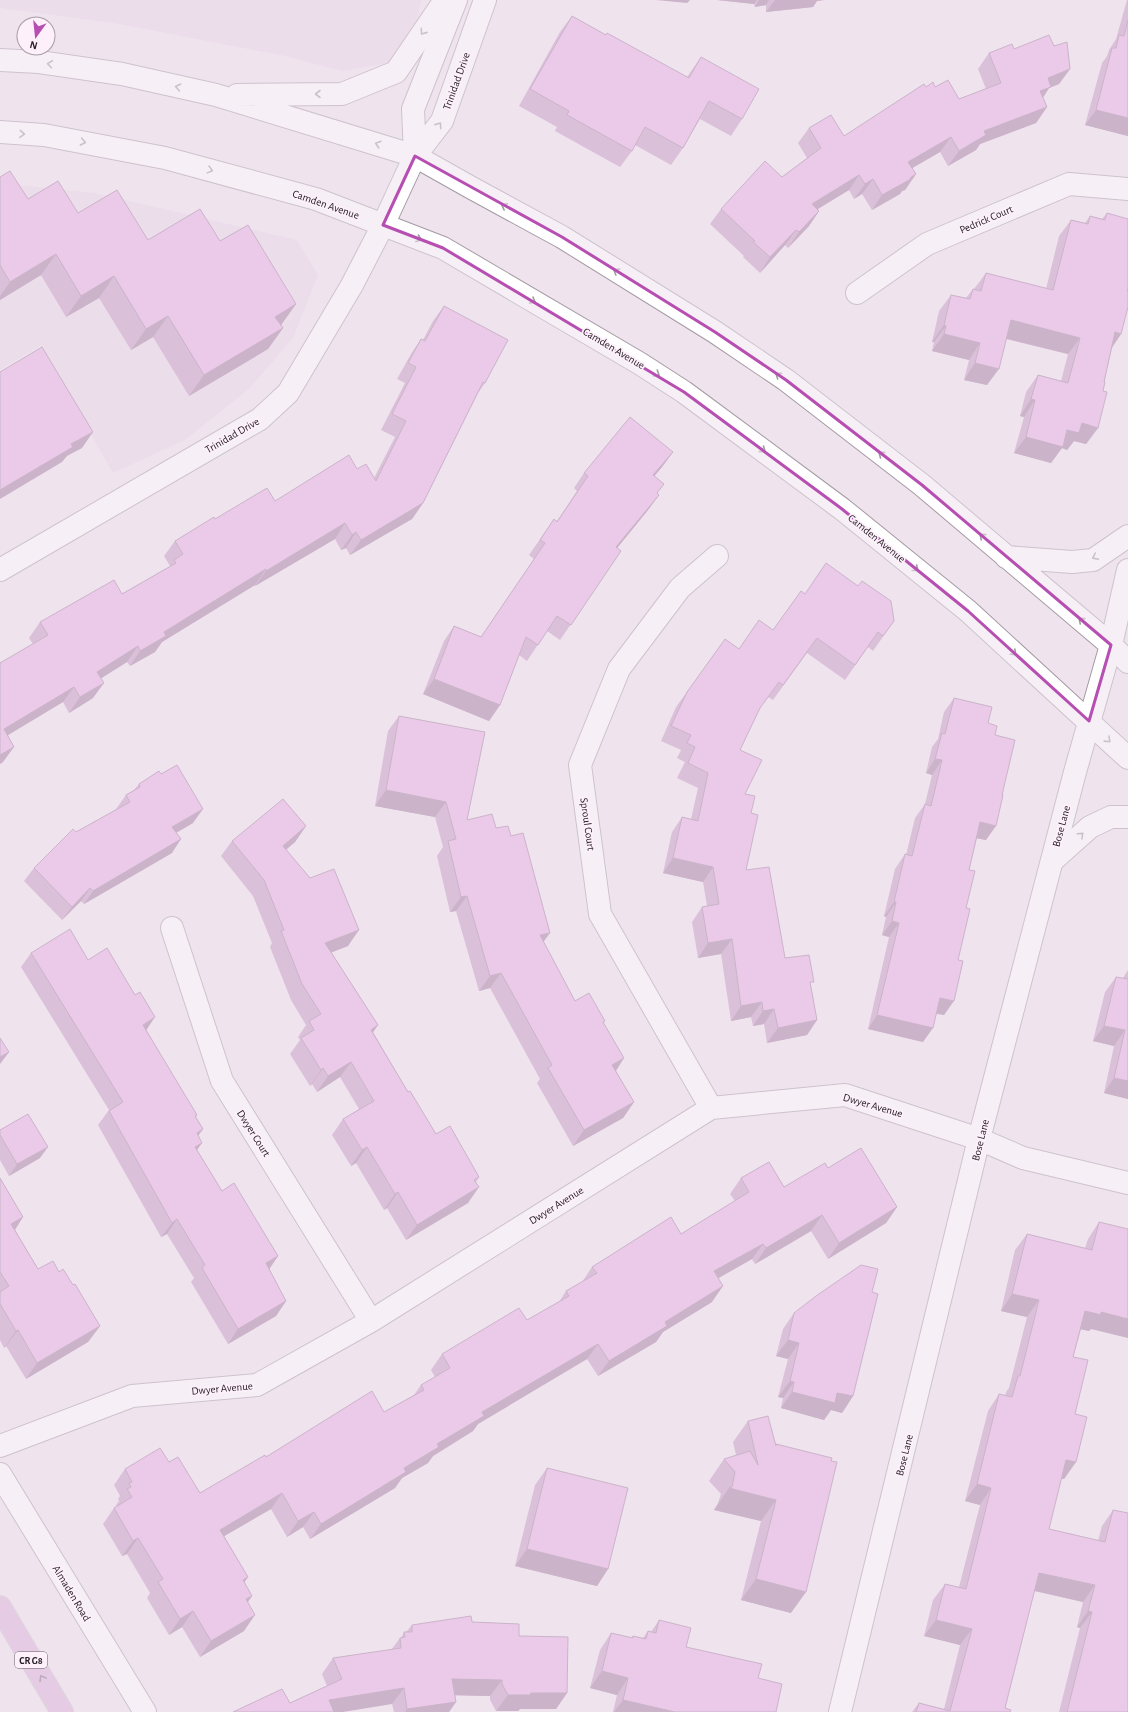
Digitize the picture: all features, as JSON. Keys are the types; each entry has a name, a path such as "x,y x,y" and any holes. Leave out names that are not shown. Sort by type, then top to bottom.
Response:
{"main road":[{"name":"CR G8","path":"0,1607 62,1712"}],"street":[{"path":"216,95 342,94 396,72 445,0"},
{"name":"Trinidad Drive","path":"416,156 413,109 456,0"},
{"name":"Trinidad Drive","path":"0,570 260,420 288,392 352,285 416,156 442,121 485,0"},
{"path":"0,60 39,62 122,74 216,95 416,156 562,237 722,337 786,380 922,485 1128,662"},
{"name":"Camden Avenue","path":"0,132 44,135 165,158 316,199 443,248 639,363 684,392 842,509 968,611 1128,758"},
{"name":"Pedrick Court","path":"857,293 927,244 1069,184 1128,189"},
{"path":"1006,557 1072,562 1093,560 1128,536"},
{"name":"Sproul Court","path":"711,1108 600,914 580,765 619,669 680,588 717,556"},
{"name":"Bose Lane","path":"840,1712 979,1139 1110,645 1128,570"},
{"path":"1052,861 1090,827 1111,817 1128,817"},
{"name":"Dwyer Court","path":"172,928 222,1081 371,1321"},
{"name":"Dwyer Avenue","path":"0,1446 132,1396 257,1385 371,1321 711,1108 845,1095 979,1139 1022,1158 1128,1183"},
{"name":"Almaden Road","path":"0,1474 145,1712"}],"highlighted area":[{"path":"415,156 562,237 715,332 786,380 922,485 1111,645 1089,721 968,611 842,509 684,392 443,248 383,225"}],"shaded area":[{"path":"0,0 421,0 417,22 389,63 342,71 285,56 114,23 0,8"},
{"path":"0,183 95,193 297,240 318,275 293,338 249,389 185,440 113,473 40,346 0,370"}],"building":[{"path":"572,16 606,35 607,33 689,78 701,57 759,89 742,119 709,101 683,148 645,127 632,151 567,115 569,111 530,89"},
{"path":"1128,20 1128,118 1096,110 1112,48 1116,48 1119,35 1124,36"},
{"path":"1049,35 1054,46 1067,42 1070,69 1048,78 1051,87 1040,91 1047,107 984,131 986,135 959,151 951,137 908,162 916,174 910,178 911,179 882,195 873,179 865,184 859,175 812,204 819,211 799,232 796,230 770,257 721,209 765,161 782,177 821,148 809,128 831,115 844,136 924,84 926,87 933,82 935,87 948,80 959,99 1001,83 989,53 1012,44 1014,49"},
{"path":"10,171 28,199 58,181 78,213 117,190 148,240 200,209 220,241 248,225 296,304 275,317 283,328 204,375 168,316 146,329 114,276 81,296 56,254 10,282 0,265 0,177"},
{"path":"1107,213 1128,219 1128,307 1121,334 1115,332 1104,382 1103,391 1107,392 1098,428 1082,423 1079,433 1067,430 1063,447 1026,437 1035,400 1031,399 1038,375 1068,383 1080,338 1011,320 999,369 975,363 980,343 944,334 946,326 944,325 951,295 970,299 973,289 981,291 986,273 1053,290 1071,220 1088,224 1090,216 1105,220"},
{"path":"444,306 508,340 485,383 483,382 423,503 361,540 356,532 352,535 345,523 266,571 266,569 164,632 166,636 140,651 138,646 97,672 104,683 80,697 74,687 4,729 14,747 0,755 0,663 48,635 40,622 114,580 122,594 176,563 174,560 183,554 175,541 214,517 215,519 267,488 275,501 349,455 357,469 366,464 376,481 406,421 392,414 416,367 408,363 421,339 425,341"},
{"path":"42,347 93,432 71,444 73,447 0,490 0,372"},
{"path":"630,417 673,452 653,475 664,484 657,493 659,495 616,547 621,551 571,625 557,616 538,645 526,637 500,705 434,679 454,626 481,637 545,543 540,540 554,519 557,522 588,476 584,473"},
{"path":"826,563 858,586 862,581 891,601 894,621 883,636 878,632 855,665 817,638 783,685 779,682 760,708 740,750 762,760 745,794 755,796 751,813 758,815 746,870 769,867 785,958 809,955 814,982 810,982 817,1020 778,1028 774,1009 763,1011 762,1002 741,1006 732,939 708,943 702,907 719,904 713,867 673,858 682,817 698,821 708,773 688,763 695,747 687,743 691,735 671,726 687,692 725,639 739,649 759,620 773,630 801,591 805,594"},
{"path":"954,698 992,707 988,723 997,726 995,735 1015,740 996,826 980,822 969,870 975,871 966,908 970,909 958,960 963,961 954,1001 940,998 933,1028 877,1015 899,923 892,921 896,902 894,902 905,854 912,856 925,804 931,806 942,760 935,759 942,733 945,734"},
{"path":"399,716 485,732 467,820 492,814 496,828 508,826 511,836 523,833 550,933 540,935 575,1001 589,993 605,1021 603,1022 624,1058 612,1065 634,1102 584,1130 548,1068 552,1065 501,973 490,976 467,896 461,897 448,841 456,839 446,802 386,790"},
{"path":"177,765 203,809 172,827 181,839 93,891 90,888 72,907 34,868 73,829 76,832 130,802 126,795 140,787 139,784 159,771 161,774"},
{"path":"283,799 306,826 283,846 310,878 334,869 359,930 325,943 378,1025 371,1030 408,1092 410,1091 436,1134 450,1126 479,1177 474,1180 479,1187 417,1225 398,1192 395,1194 367,1147 362,1150 343,1119 374,1101 351,1062 328,1076 323,1068 321,1070 301,1038 314,1030 309,1021 321,1014 302,984 281,931 284,930 264,880 232,841"},
{"path":"70,929 88,960 107,948 135,995 140,992 155,1017 143,1025 197,1115 195,1116 203,1129 197,1133 202,1143 195,1147 222,1191 234,1183 278,1256 266,1263 286,1301 238,1329 202,1268 205,1265 177,1219 172,1223 109,1111 123,1102 31,953"},
{"path":"1116,977 1128,979 1128,1081 1114,1078 1125,1030 1104,1026"},
{"path":"0,1038 9,1052 0,1057"},
{"path":"28,1114 48,1147 17,1164 0,1135 0,1130"},
{"path":"861,1148 897,1207 839,1243 822,1215 766,1248 763,1244 714,1271 723,1286 665,1322 667,1326 609,1361 598,1344 482,1412 484,1416 437,1444 439,1447 404,1468 406,1472 321,1524 314,1512 298,1521 282,1493 220,1530 248,1577 243,1580 252,1596 246,1599 255,1615 211,1641 193,1611 180,1619 158,1582 163,1579 138,1538 133,1541 114,1508 132,1497 127,1489 131,1487 129,1483 132,1482 125,1469 160,1448 169,1462 178,1457 200,1493 265,1455 266,1457 372,1391 384,1412 424,1390 421,1385 450,1368 442,1354 519,1308 527,1320 569,1296 566,1291 597,1273 592,1267 671,1217 681,1234 749,1192 741,1178 769,1162 784,1187 825,1163 828,1168"},
{"path":"0,1178 23,1217 11,1224 38,1269 53,1261 59,1272 63,1269 73,1285 75,1284 100,1326 37,1363 18,1330 16,1331 0,1304 0,1292 9,1286 0,1272"},
{"path":"1099,1222 1128,1229 1128,1319 1101,1312 1101,1315 1085,1311 1073,1357 1088,1360 1075,1414 1087,1417 1076,1462 1066,1460 1049,1529 1105,1542 1113,1510 1128,1513 1128,1712 1067,1712 1092,1612 1088,1611 1095,1585 1039,1573 1005,1708 1011,1710 1010,1712 916,1712 919,1703 950,1711 972,1629 936,1620 945,1584 966,1589 991,1488 977,1484 999,1394 1012,1397 1018,1376 1020,1376 1039,1300 1012,1294 1027,1234 1092,1250"},
{"path":"861,1265 878,1269 872,1292 878,1294 853,1396 837,1393 835,1403 792,1392 794,1382 790,1381 799,1343 788,1340 794,1313"},
{"path":"768,1416 776,1446 776,1444 832,1458 831,1461 837,1462 806,1592 756,1579 776,1500 729,1488 732,1487 735,1472 724,1459 750,1451 758,1465 748,1421"},
{"path":"547,1468 628,1488 608,1569 527,1549"},
{"path":"471,1616 472,1622 519,1624 519,1636 568,1637 567,1693 531,1693 530,1695 508,1695 502,1684 502,1680 452,1679 456,1702 407,1709 404,1688 329,1700 334,1712 233,1712 282,1689 290,1703 342,1679 333,1658 401,1648 400,1638 405,1637 404,1632 412,1632 412,1625"},
{"path":"659,1620 691,1628 686,1647 762,1664 758,1678 782,1684 776,1712 675,1712 623,1700 628,1678 602,1671 611,1633 633,1638 633,1636 646,1639 648,1631 656,1633"}]}
